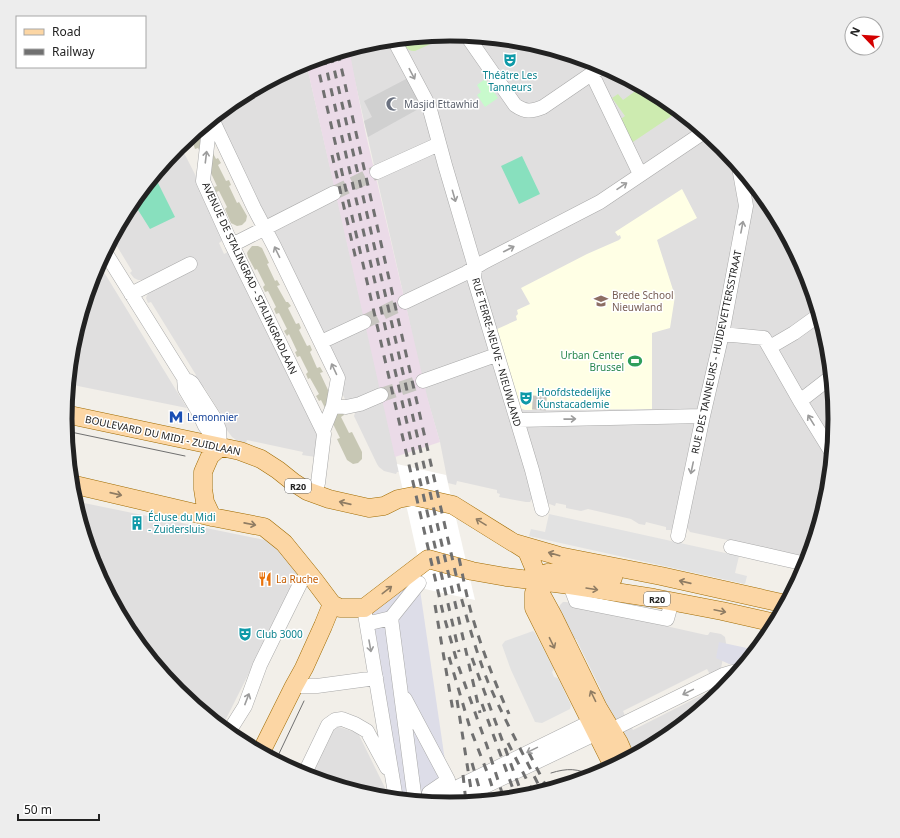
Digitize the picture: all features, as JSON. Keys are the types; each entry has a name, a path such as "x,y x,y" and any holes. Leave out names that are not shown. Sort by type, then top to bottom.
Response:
{"main road":[{"name":"BOULEVARD DU MIDI - ZUIDLAAN","path":"72,415 240,451 261,459 307,491 329,499 369,508 384,506 398,499 413,496 453,505 514,542 559,556 661,576 780,603"},
{"path":"212,517 205,502 203,472 210,456 220,447"},
{"path":"78,486 212,517 264,527 284,543 336,606 367,615"},
{"path":"514,542 527,551 540,582 541,594 598,708 600,730 622,755"},
{"name":"BOULEVARD DU MIDI - ZUIDLAAN","path":"367,615 428,559 472,571 672,601 768,622"},
{"name":"BOULEVARD DU MIDI - ZUIDLAAN","path":"540,582 547,573 563,572 643,582 661,576"},
{"path":"540,582 534,593 534,608 600,730 611,761"},
{"path":"263,747 336,606"}],"street":[{"path":"471,42 512,101 524,110 536,111 596,71"},
{"name":"RUE TERRE-NEUVE - NIEUWLAND","path":"397,45 430,106 439,144 473,260 475,268 474,278 542,508"},
{"path":"597,71 640,174"},
{"name":"AVENUE DE STALINGRAD - STALINGRADLAAN","path":"213,125 338,378 339,407 324,431 318,483 314,494"},
{"name":"AVENUE DE STALINGRAD - STALINGRADLAAN","path":"210,127 203,181 232,245 324,431"},
{"path":"405,302 466,273 484,262 600,202 699,135"},
{"path":"377,172 439,144"},
{"name":"RUE DES TANNEURS - HUIDEVETTERSSTRAAT","path":"678,536 722,334 746,206 741,178"},
{"path":"232,245 334,193"},
{"path":"108,258 184,378 192,383 215,419 219,429 220,447"},
{"path":"131,294 190,264"},
{"path":"770,347 794,333 814,318"},
{"path":"321,342 364,322"},
{"path":"722,334 764,338 827,445"},
{"path":"423,381 496,355"},
{"path":"800,401 826,381"},
{"path":"339,407 360,404 381,395"},
{"path":"517,420 539,415 703,416"},
{"path":"731,547 800,563"},
{"path":"232,727 245,706 260,665 302,582 309,575"},
{"path":"414,795 391,618 419,583"},
{"path":"391,618 367,615 395,793"},
{"path":"439,797 558,745 600,730 729,673"},
{"path":"294,686 317,686 376,678"},
{"path":"400,690 448,780 426,796"},
{"path":"307,769 328,725 334,720 342,719 367,731 386,767 392,772"},
{"path":"462,797 558,745"}],"shaded area":[{"path":"450,41 499,44 548,54 572,61 617,80 660,105 699,135 734,170 764,209 789,252 808,297 821,345 825,370 828,419 825,468 815,517 802,556 690,532 687,528 666,530 666,527 646,522 645,525 639,524 631,519 588,509 581,511 566,508 566,505 556,503 555,506 533,498 530,502 526,502 499,497 500,494 497,493 497,490 457,481 456,485 448,483 440,442 421,377 350,55 376,48 425,42"},
{"path":"350,55 366,135 428,400 440,442 395,457 308,69"},
{"path":"308,69 399,472 396,474 384,471 377,464 354,416 356,410 346,401 338,385 325,336 269,222 212,126 240,105 261,92"},
{"name":"Masjid Ettawhid","path":"408,78 422,107 368,137 364,121 372,117 364,101"},
{"path":"203,133 216,159 218,158 221,163 218,165 226,181 229,180 231,185 229,186 237,203 239,202 247,216 246,221 242,225 237,226 231,223 225,209 227,207 219,191 216,192 214,187 217,186 209,169 198,148 195,149 193,143"},
{"path":"183,152 204,192 225,239 219,243 224,254 228,252 327,436 316,457 302,455 303,452 247,440 246,443 239,442 232,437 221,422 224,419 204,387 201,388 194,377 196,375 151,302 148,303 146,298 148,293 148,278 138,280 130,273 132,271 115,244 150,189"},
{"name":"Brede School Nieuwland","path":"682,189 697,218 657,240 675,296 670,328 652,333 652,409 525,410 520,408 495,330 517,320 517,310 530,304 521,288 587,254 619,240 621,238 620,235 618,236 615,232"},
{"path":"252,246 262,248 269,263 267,264 275,281 277,280 280,285 277,286 286,302 288,302 291,306 288,308 296,324 299,323 301,328 299,330 307,346 310,345 312,350 310,352 317,368 320,367 323,372 320,373 328,390 331,389 344,415 341,417 349,433 352,432 362,452 362,459 358,463 353,464 347,460 337,439 340,438 321,400 319,401 316,396 319,394 310,378 308,379 306,374 308,372 300,356 297,357 295,352 297,351 289,334 287,336 284,331 287,329 279,313 276,314 274,309 276,307 268,291 265,292 263,287 265,285 257,269 255,270 248,257 247,253"},
{"path":"103,270 187,408 74,385 79,345 85,321 92,297"},
{"path":"81,503 270,541 302,567 224,722 183,686 150,649 136,629 111,586 101,564 92,541"},
{"path":"549,514 739,556 735,573 747,576 745,584 529,536 531,529 545,532"},
{"path":"416,579 419,583 449,788 431,796 398,794 381,665 374,625 369,612"},
{"path":"563,602 575,604 575,607 706,635 710,632 721,634 725,637 726,643 721,668 711,676 707,669 623,711 626,718 615,721 598,692 601,690 576,639 572,640 559,608"},
{"path":"533,631 554,669 552,672 554,677 558,678 571,705 570,709 542,723 535,722 511,670 502,645 505,641"},
{"path":"719,642 750,649 736,666 716,658"},
{"path":"714,689 680,719 631,750 622,736 624,730 631,726 633,730"},
{"path":"336,726 358,733 387,792 352,784 313,771"}],"green space":[{"path":"436,42 415,51 408,49 404,44"},
{"path":"485,79 498,98 485,107 477,95 481,92 477,85"},
{"path":"636,90 674,115 630,144 618,121 625,116 612,98 618,94 623,100"},
{"path":"522,156 540,194 519,204 501,166"},
{"path":"157,181 175,217 150,229 137,208"}],"pier":[{"path":"397,464 446,475 475,600 425,589"}],"tunnel":[{"path":"334,193 377,172"},
{"path":"364,322 405,302"},
{"path":"381,395 423,381"},
{"path":"539,410 540,394"}],"tram line":[{"path":"73,432 185,456"},
{"path":"278,755 304,701"},
{"path":"551,773 562,770 577,770 584,772"}],"railway":[{"path":"339,58 461,597 488,682 539,786"},
{"path":"332,60 480,713"},
{"path":"325,62 459,652"},
{"path":"317,65 443,613 458,665 502,793"},
{"path":"332,155 357,264"},
{"path":"459,558 469,605 479,638 509,714"},
{"path":"435,605 453,711"},
{"path":"449,657 470,728 495,794"},
{"path":"472,658 521,791"},
{"path":"457,700 472,796"},
{"path":"482,704 514,792"},
{"path":"508,743 531,788"},
{"path":"529,753 545,785"},
{"path":"472,763 481,795"},
{"path":"463,775 465,796"}],"place":[{"name":"Théâtre Les Tanneurs","path":"510,60"},
{"name":"Masjid Ettawhid","path":"393,104"},
{"name":"Brede School Nieuwland","path":"601,301"},
{"name":"Urban Center Brussel","path":"635,361"},
{"name":"Hoofdstedelijke Kunstacademie","path":"526,398"},
{"name":"Lemonnier","path":"176,417"},
{"name":"Écluse du Midi - Zuidersluis","path":"137,523"},
{"name":"La Ruche","path":"265,579"},
{"name":"Club 3000","path":"245,634"}]}
